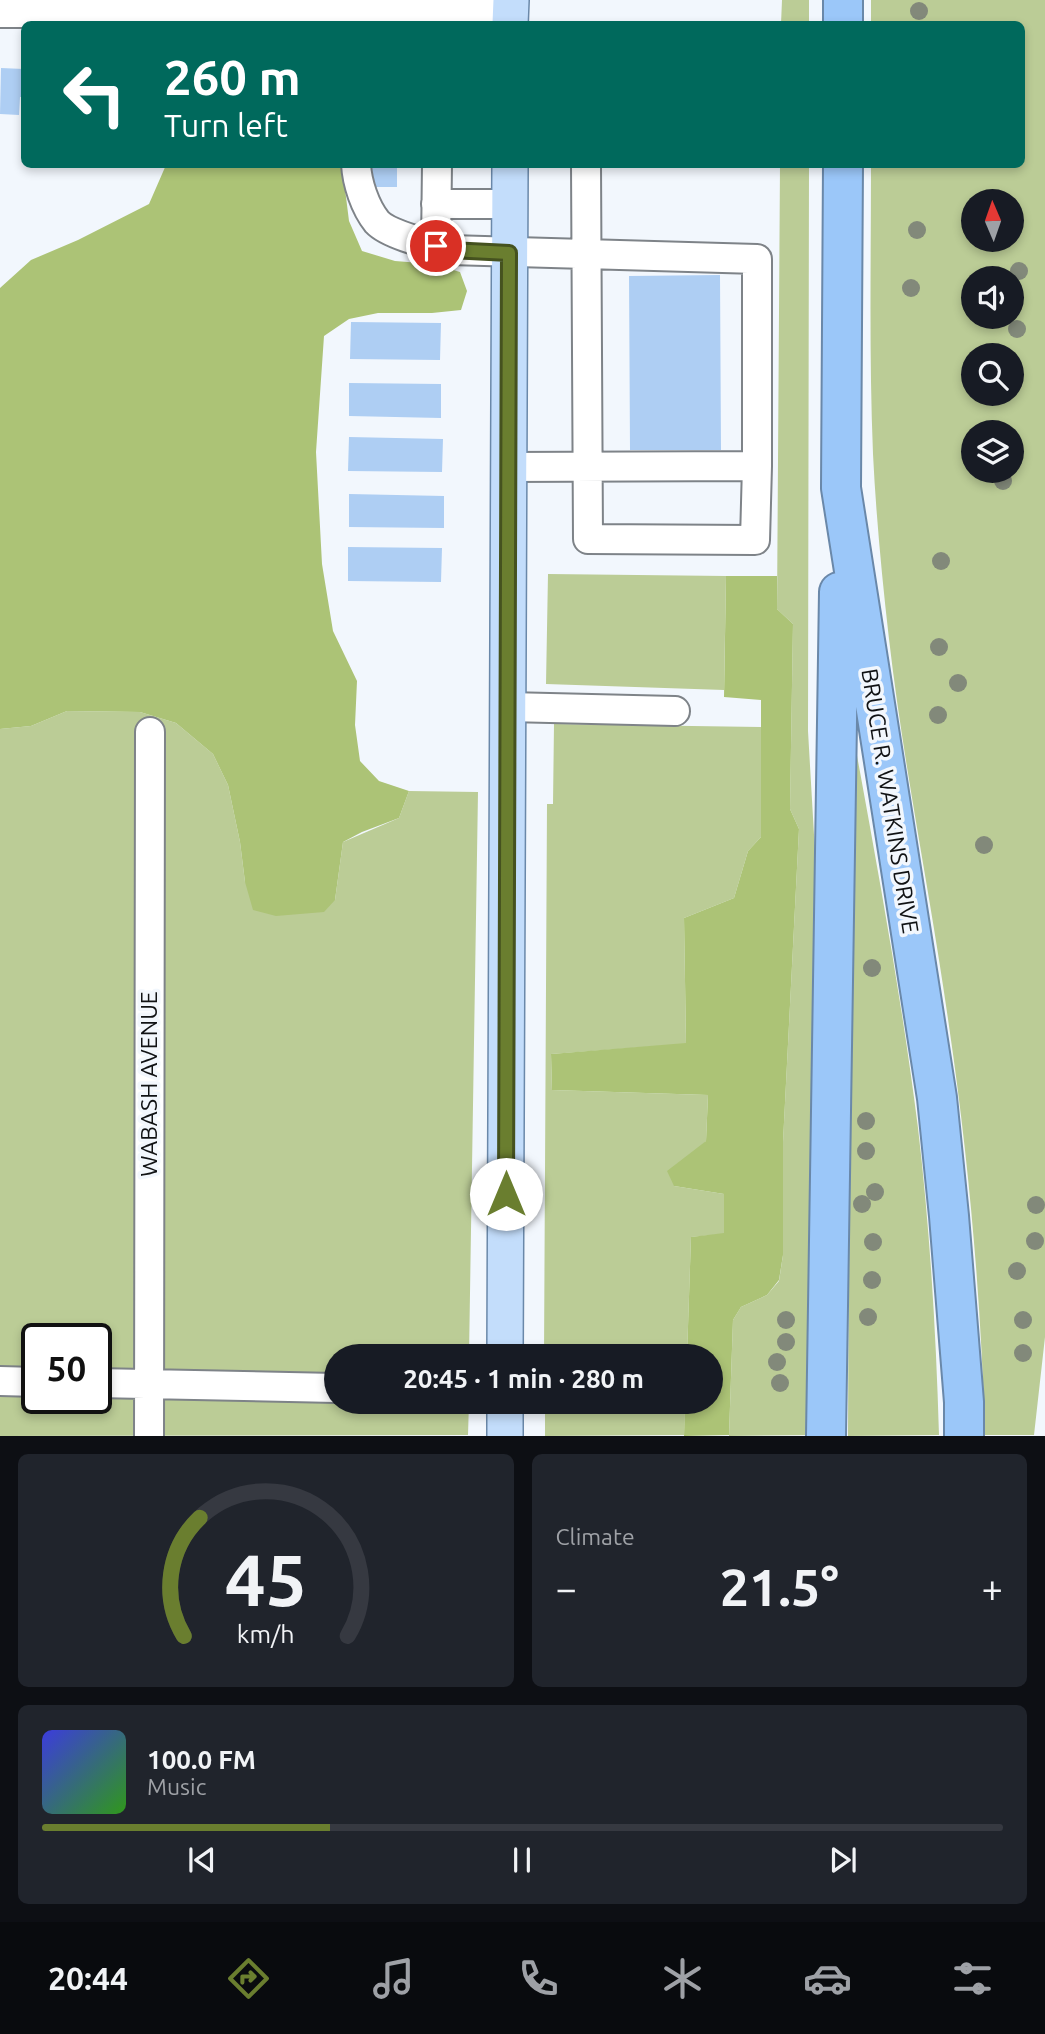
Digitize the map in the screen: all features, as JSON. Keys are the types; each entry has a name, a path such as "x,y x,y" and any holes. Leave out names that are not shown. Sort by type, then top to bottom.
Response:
{"highway":[{"path":"843,21 844,0"},
{"name":"BRUCE R. WATKINS DRIVE","path":"843,168 841,488 937,1098 950,1216 964,1402 964,1436"},
{"path":"826,1436 841,488"}],"main road":[{"path":"505,1344 510,168"},
{"path":"505,1414 505,1436"}],"street":[{"path":"0,13 180,6 351,19 440,19 510,12"},
{"path":"356,168 357,184 378,223 411,239 450,250 509,253 587,255 757,259 755,540 588,539 587,255 586,168"},
{"path":"436,246 437,168"},
{"path":"436,204 510,204"},
{"path":"509,467 757,466"},
{"path":"508,707 675,711"},
{"name":"WABASH AVENUE","path":"149,1436 150,732"},
{"path":"0,1381 21,1382"},
{"path":"112,1383 324,1388"}],"green space":[{"path":"782,0 809,0 809,21 781,21"},
{"path":"871,0 1045,0 1045,1337 1034,1435 985,1435 977,1281 962,1128 942,978 895,688 873,454 871,168 1025,168 1025,21 871,21"},
{"path":"165,168 342,168 349,221 362,251 395,261 433,264 460,272 467,291 461,310 378,313 349,319 324,336 316,452 322,564 333,631 357,681 355,725 360,761 379,781 409,791 399,818 343,842 335,900 324,912 276,916 253,910 245,882 228,785 213,754 176,723 140,712 67,711 31,726 0,729 0,288 31,260 149,204"},
{"path":"780,168 809,168 808,731 815,852 816,1435 729,1436 733,1320 741,1307 767,1295 779,1281 783,1255 783,1142 799,829 790,809 793,624 777,609"},
{"path":"548,574 726,576 724,690 546,684"},
{"path":"726,576 777,576 777,609 793,624 790,809 799,829 783,1142 783,1255 779,1280 767,1295 741,1307 733,1320 729,1435 684,1436 685,1414 723,1414 723,1344 687,1344 691,1237 724,1233 724,1194 674,1186 667,1171 706,1141 708,1095 552,1090 551,1054 686,1043 684,918 734,898 748,851 761,837 761,700 724,697"},
{"path":"67,711 140,712 176,723 213,754 228,785 245,882 335,900 343,842 399,818 409,791 478,792 469,1344 324,1344 324,1414 469,1414 468,1435 0,1436 0,729 31,726"},
{"path":"554,724 761,727 761,837 748,851 734,898 684,918 686,1044 551,1054 552,1090 708,1095 706,1141 674,1186 724,1194 724,1234 691,1237 687,1344 544,1344 547,804 553,804"},
{"path":"856,750 882,891 918,1128 932,1282 939,1435 848,1436 851,751"},
{"path":"545,1414 685,1414 684,1435 545,1436"}],"building":[{"path":"1,68 21,69 19,115 0,114"},
{"path":"370,168 397,168 397,187 370,187"},
{"path":"720,275 721,450 630,450 629,276"},
{"path":"351,322 441,323 440,360 350,359"},
{"path":"349,383 441,384 441,418 349,416"},
{"path":"349,437 443,439 442,472 348,471"},
{"path":"349,494 444,496 444,528 349,527"},
{"path":"348,547 442,548 441,582 348,581"}],"route":[{"path":"436,246 450,250 509,253 506,1194"}]}
